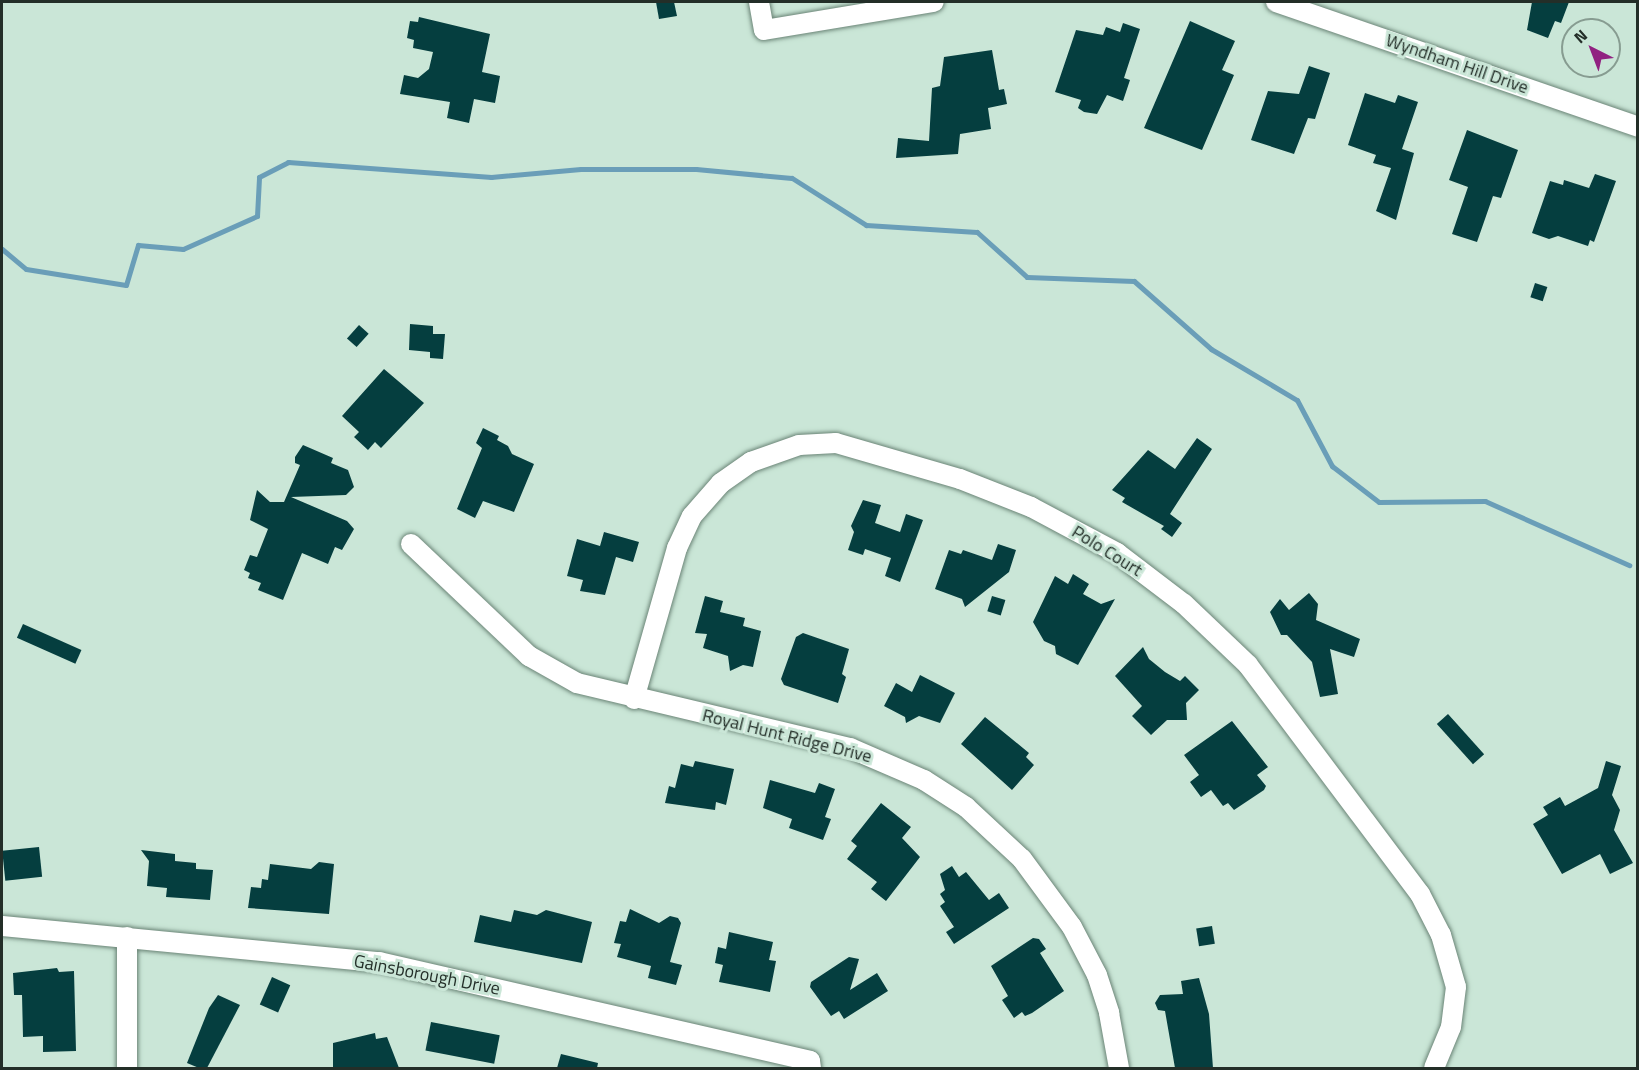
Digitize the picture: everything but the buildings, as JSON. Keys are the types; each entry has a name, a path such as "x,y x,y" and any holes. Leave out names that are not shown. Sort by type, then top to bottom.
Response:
{"street":[{"path":"759,2 764,30 934,2"},
{"name":"Wyndham Hill Drive","path":"1276,2 1638,127"},
{"name":"Polo Court","path":"634,699 677,548 692,516 721,483 752,462 799,445 836,443 960,479 1031,507 1117,553 1184,604 1248,665 1420,894 1441,935 1456,987 1451,1027 1434,1068"},
{"name":"Royal Hunt Ridge Drive","path":"411,544 529,656 577,683 634,699 850,748 924,780 966,807 1022,859 1072,927 1096,975 1109,1013 1119,1068"},
{"name":"Gainsborough Drive","path":"2,926 379,962 811,1065"},
{"path":"127,937 127,1068"}],"waterway":[{"path":"2,249 26,269 126,285 138,245 183,249 257,216 259,177 288,162 491,177 581,169 696,169 792,178 866,225 977,232 1027,277 1134,281 1211,349 1297,400 1332,466 1379,502 1485,501 1629,565"}]}
